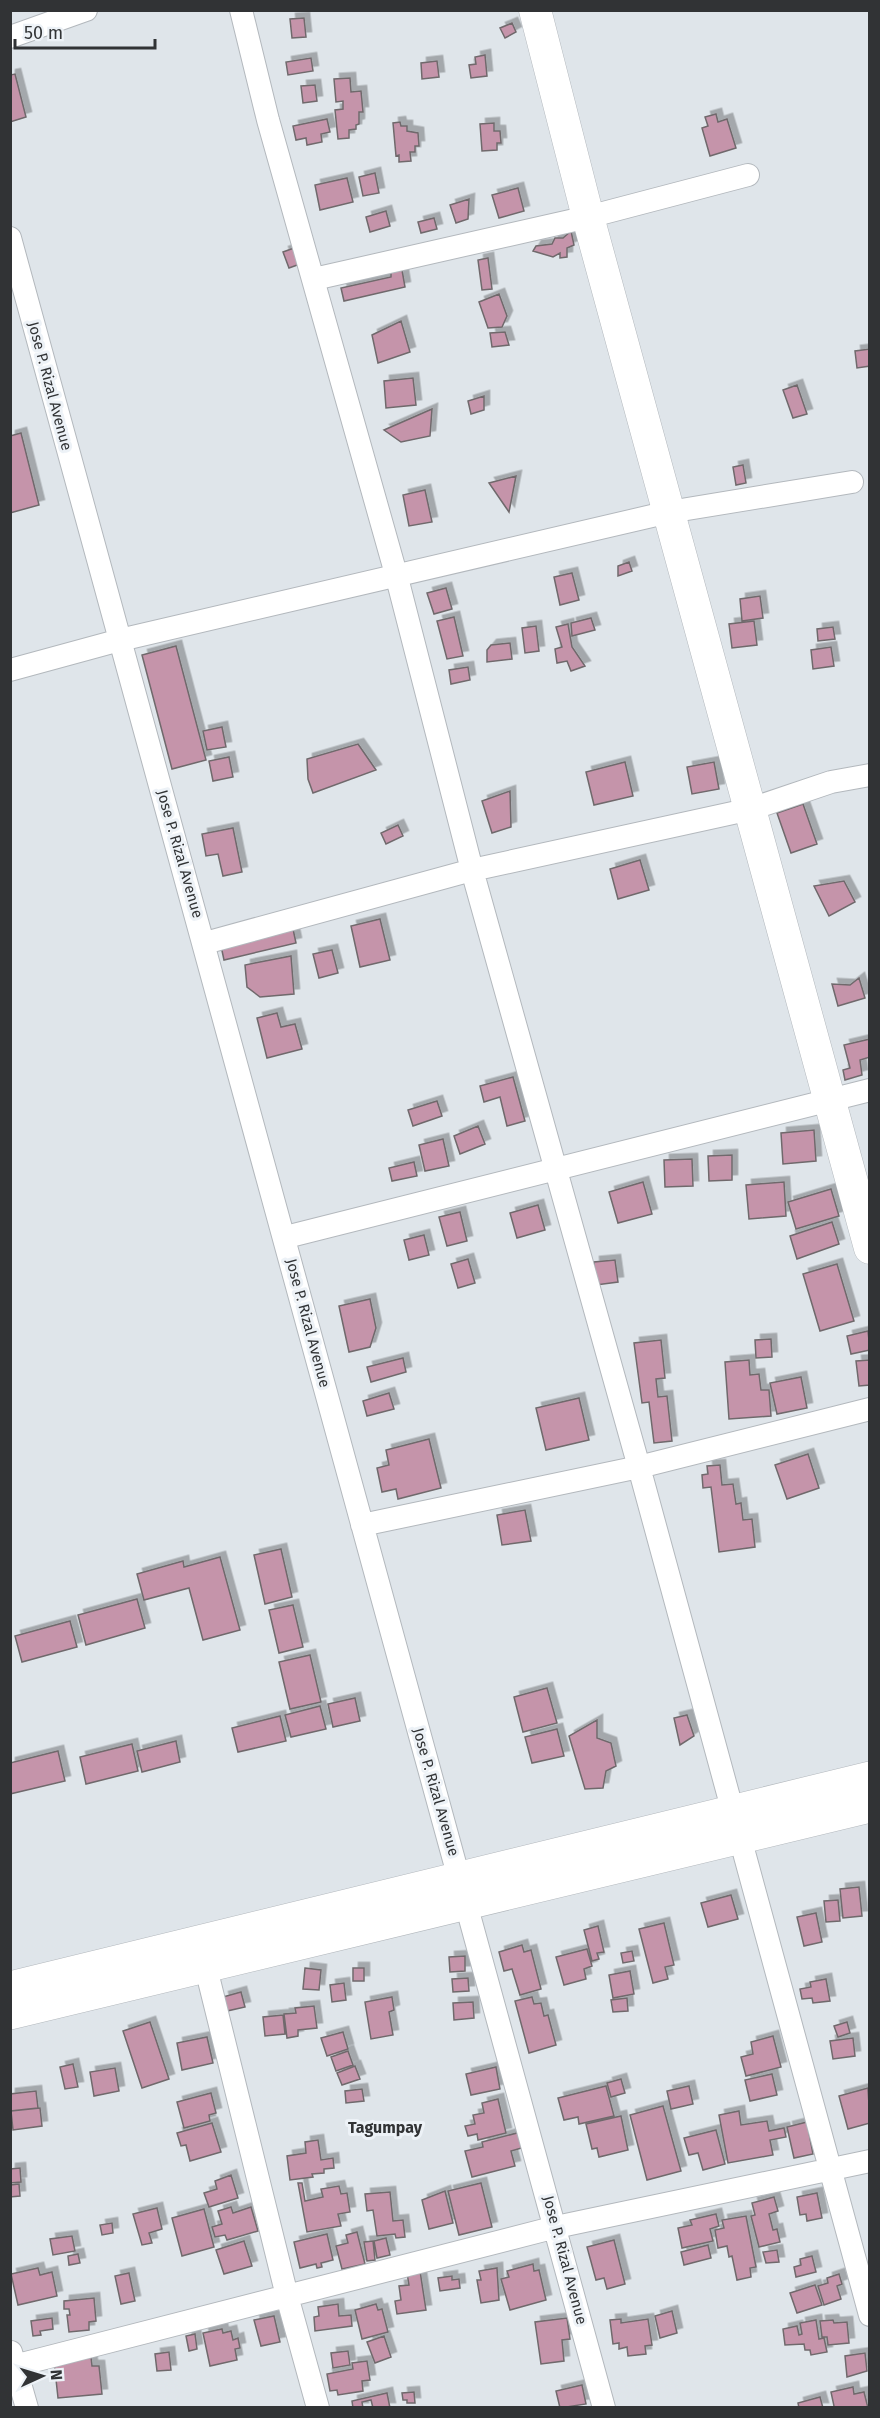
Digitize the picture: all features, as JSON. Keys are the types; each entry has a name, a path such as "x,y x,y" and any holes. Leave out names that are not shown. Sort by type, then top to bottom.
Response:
{"highway":[{"path":"736,1825 870,1778"},
{"path":"10,2013 203,1955 736,1825 870,1806"},
{"path":"10,1988 203,1955"}],"street":[{"path":"10,37 86,10"},
{"path":"241,10 268,120 396,574 472,870 639,1467 870,2315"},
{"path":"535,10 588,217 752,809 828,1099 870,1248"},
{"path":"314,279 588,217 748,175"},
{"name":"Jose P. Rizal Avenue","path":"10,238 286,1237 362,1526 604,2408"},
{"path":"10,670 120,640 669,512 852,482"},
{"path":"205,943 472,870 752,809 831,782 870,775"},
{"path":"286,1237 870,1090"},
{"path":"362,1526 639,1467 870,1409"},
{"path":"203,1955 287,2296 318,2408"},
{"path":"27,2408 13,2358 287,2296 556,2227 870,2161"}],"building":[{"path":"304,18 306,37 292,38 290,19"},
{"path":"512,23 516,32 505,38 500,28"},
{"path":"485,55 487,76 471,78 469,65 476,64 475,57"},
{"path":"311,58 313,71 288,75 286,62"},
{"path":"437,61 439,77 422,79 421,63"},
{"path":"15,74 26,117 10,122 10,75"},
{"path":"350,78 351,92 361,91 363,112 359,112 359,124 356,125 356,129 349,130 349,138 338,139 335,110 343,109 343,101 336,102 334,79"},
{"path":"315,85 317,101 303,103 301,86"},
{"path":"716,114 718,122 727,119 736,148 710,156 702,128 708,126 705,117"},
{"path":"327,119 330,132 321,134 322,142 307,145 306,138 296,140 293,126"},
{"path":"400,122 401,126 407,126 407,131 418,133 419,146 415,146 415,152 410,152 411,161 399,162 399,155 396,156 393,123"},
{"path":"494,123 494,131 500,131 501,143 497,143 497,150 482,151 480,124"},
{"path":"375,173 379,193 363,196 359,177"},
{"path":"347,178 353,202 320,210 315,185"},
{"path":"518,188 524,211 499,218 492,195"},
{"path":"469,199 468,219 456,223 450,205"},
{"path":"386,211 390,226 370,232 366,217"},
{"path":"434,218 437,229 421,233 418,222"},
{"path":"571,231 574,245 567,248 567,257 560,258 560,253 553,257 533,251 536,246 552,244 555,238 563,238"},
{"path":"294,248 300,264 289,268 283,252"},
{"path":"488,258 492,289 482,290 478,260"},
{"path":"402,270 405,287 344,301 341,288 391,277 391,271"},
{"path":"499,294 507,316 502,327 488,328 479,302"},
{"path":"401,321 410,352 378,363 372,335"},
{"path":"505,332 509,345 492,347 490,333"},
{"path":"870,349 870,366 857,368 855,351"},
{"path":"413,378 416,405 386,408 384,381"},
{"path":"797,385 807,414 793,418 783,390"},
{"path":"484,396 484,410 471,414 468,401"},
{"path":"432,409 430,436 401,442 384,430"},
{"path":"21,433 39,505 10,513 10,436"},
{"path":"743,465 746,483 736,485 733,467"},
{"path":"516,476 509,512 489,483"},
{"path":"425,490 432,522 409,526 403,495"},
{"path":"629,562 632,571 618,576 618,566"},
{"path":"572,573 579,600 560,605 554,577"},
{"path":"446,588 452,609 434,614 427,593"},
{"path":"760,596 763,618 742,621 740,599"},
{"path":"454,617 463,656 447,659 437,621"},
{"path":"591,618 595,630 572,636 571,623"},
{"path":"754,621 757,645 732,648 729,624"},
{"path":"568,624 572,647 585,666 571,671 567,661 557,663 555,649 562,647 556,627"},
{"path":"536,626 539,651 525,653 522,628"},
{"path":"833,627 835,639 818,641 817,629"},
{"path":"510,643 512,659 487,662 487,650 491,645"},
{"path":"176,646 206,760 172,769 142,655"},
{"path":"831,647 834,666 813,669 811,650"},
{"path":"468,667 470,680 451,684 449,670"},
{"path":"222,727 226,747 207,750 203,731"},
{"path":"358,744 376,770 313,793 308,779 307,759"},
{"path":"229,757 233,777 213,781 209,761"},
{"path":"625,762 633,796 594,805 586,772"},
{"path":"714,762 719,789 692,794 687,767"},
{"path":"510,791 511,827 492,833 482,801"},
{"path":"803,804 817,844 791,853 777,813"},
{"path":"398,825 403,836 386,844 381,833"},
{"path":"233,828 242,872 223,876 218,854 206,856 202,834"},
{"path":"640,860 649,890 618,899 610,869"},
{"path":"844,881 855,902 829,916 814,886"},
{"path":"380,919 390,960 360,967 351,926"},
{"path":"380,919 390,960 360,967 351,926"},
{"path":"293,929 296,943 224,960 221,946"},
{"path":"332,950 338,973 319,978 313,954"},
{"path":"291,956 294,994 260,997 247,987 245,965"},
{"path":"859,978 865,998 838,1006 832,984 850,985"},
{"path":"277,1013 281,1027 295,1024 302,1049 267,1058 257,1018"},
{"path":"870,1039 870,1057 860,1060 862,1075 845,1080 843,1070 850,1068 844,1045"},
{"path":"513,1077 525,1121 507,1126 500,1097 484,1102 480,1086"},
{"path":"437,1101 442,1116 413,1126 408,1110"},
{"path":"478,1126 485,1144 460,1154 454,1136"},
{"path":"814,1130 816,1161 783,1164 781,1133"},
{"path":"443,1139 449,1166 425,1171 419,1145"},
{"path":"732,1155 732,1180 709,1181 708,1156"},
{"path":"692,1159 693,1186 665,1187 664,1160"},
{"path":"414,1162 417,1176 392,1181 389,1168"},
{"path":"643,1182 652,1214 618,1223 609,1192"},
{"path":"784,1182 786,1216 749,1219 746,1185"},
{"path":"831,1189 839,1216 796,1229 788,1202"},
{"path":"538,1205 545,1230 517,1238 510,1213"},
{"path":"460,1212 467,1241 447,1246 439,1217"},
{"path":"832,1222 839,1244 797,1259 790,1236"},
{"path":"424,1235 429,1255 409,1260 404,1240"},
{"path":"468,1259 475,1283 458,1288 451,1264"},
{"path":"615,1260 618,1282 596,1285 594,1262"},
{"path":"837,1264 854,1321 820,1331 803,1274"},
{"path":"370,1299 376,1328 370,1347 349,1352 339,1306"},
{"path":"868,1331 870,1350 851,1354 847,1336"},
{"path":"771,1339 772,1357 756,1358 755,1340"},
{"path":"661,1340 665,1378 656,1379 658,1397 667,1396 672,1441 654,1443 649,1402 642,1403 634,1343"},
{"path":"403,1358 406,1372 371,1382 367,1367"},
{"path":"749,1360 750,1375 759,1374 761,1390 769,1390 771,1416 729,1419 725,1362"},
{"path":"870,1360 870,1385 859,1386 856,1361"},
{"path":"801,1377 807,1408 777,1414 770,1383"},
{"path":"389,1393 394,1409 367,1416 363,1401"},
{"path":"579,1398 589,1440 546,1450 536,1408"},
{"path":"429,1439 441,1488 398,1499 396,1489 382,1492 377,1468 389,1465 386,1450"},
{"path":"808,1454 819,1488 787,1499 775,1465"},
{"path":"720,1465 722,1485 733,1484 736,1504 741,1503 743,1520 752,1519 755,1547 719,1552 711,1487 703,1488 702,1475 708,1474 707,1466"},
{"path":"525,1510 531,1541 502,1545 497,1515"},
{"path":"281,1549 292,1597 265,1604 254,1555"},
{"path":"220,1557 240,1630 203,1640 189,1588 144,1600 137,1574 183,1561 184,1567"},
{"path":"137,1599 145,1628 86,1645 78,1615"},
{"path":"293,1605 303,1647 279,1653 269,1610"},
{"path":"70,1621 77,1647 22,1662 15,1636"},
{"path":"310,1655 321,1702 290,1709 279,1662"},
{"path":"547,1688 557,1723 523,1732 514,1697"},
{"path":"355,1698 360,1721 333,1727 328,1704"},
{"path":"320,1706 326,1729 291,1737 285,1715"},
{"path":"687,1715 694,1736 680,1745 674,1718"},
{"path":"280,1716 286,1741 238,1752 232,1728"},
{"path":"597,1720 597,1738 611,1743 616,1766 606,1771 603,1788 585,1789 569,1736"},
{"path":"557,1729 564,1756 532,1763 525,1737"},
{"path":"176,1741 180,1762 142,1772 137,1751"},
{"path":"132,1744 138,1771 86,1784 80,1757"},
{"path":"58,1751 65,1781 10,1794 10,1763"},
{"path":"859,1887 862,1916 843,1918 840,1889"},
{"path":"731,1895 738,1919 708,1927 701,1903"},
{"path":"838,1900 840,1921 826,1922 824,1901"},
{"path":"816,1913 822,1942 804,1946 797,1917"},
{"path":"664,1923 674,1965 665,1967 668,1979 653,1983 639,1929"},
{"path":"598,1926 604,1952 597,1953 599,1959 592,1961 584,1930"},
{"path":"522,1945 524,1952 531,1950 541,1989 520,1995 512,1969 504,1971 499,1952"},
{"path":"587,1949 592,1966 584,1969 586,1979 564,1985 556,1957"},
{"path":"632,1951 634,1961 623,1963 621,1953"},
{"path":"465,1956 465,1971 450,1972 449,1957"},
{"path":"305,1968 321,1970 319,1990 303,1989"},
{"path":"353,1968 364,1968 364,1981 353,1981"},
{"path":"630,1971 634,1994 613,1998 609,1975"},
{"path":"468,1978 469,1991 453,1992 452,1979"},
{"path":"826,1979 830,2001 813,2003 812,1998 802,1999 800,1989 811,1987 810,1982"},
{"path":"344,1983 346,2000 332,2002 330,1985"},
{"path":"241,1992 245,2007 227,2011 223,1997"},
{"path":"392,1997 394,2010 389,2012 393,2035 371,2039 365,2002"},
{"path":"532,1997 534,2004 541,2003 544,2016 548,2015 556,2045 529,2053 515,2001"},
{"path":"627,1998 628,2011 613,2012 611,2000"},
{"path":"473,2002 474,2018 454,2020 453,2003"},
{"path":"314,2006 317,2028 298,2030 298,2036 287,2038 284,2014 296,2013 295,2008"},
{"path":"283,2015 285,2034 265,2036 263,2017"},
{"path":"150,2022 169,2079 142,2088 123,2031"},
{"path":"847,2022 850,2033 838,2037 834,2026"},
{"path":"343,2032 348,2049 327,2056 321,2038"},
{"path":"773,2036 781,2067 746,2076 741,2057 753,2054 751,2042"},
{"path":"207,2037 213,2063 182,2070 177,2043"},
{"path":"853,2038 855,2056 833,2059 830,2041"},
{"path":"348,2051 353,2065 336,2071 331,2057"},
{"path":"73,2064 78,2087 65,2089 60,2067"},
{"path":"355,2066 360,2079 342,2085 337,2073"},
{"path":"496,2067 500,2089 471,2095 466,2074"},
{"path":"115,2068 119,2091 94,2096 90,2072"},
{"path":"772,2074 777,2095 750,2101 745,2080"},
{"path":"621,2079 625,2093 611,2097 607,2083"},
{"path":"606,2086 614,2116 579,2124 578,2117 564,2120 558,2098"},
{"path":"689,2086 693,2104 671,2109 667,2091"},
{"path":"868,2088 870,2123 848,2129 839,2096"},
{"path":"362,2089 364,2101 346,2103 345,2091"},
{"path":"36,2091 38,2108 10,2111 10,2094"},
{"path":"211,2093 216,2113 209,2115 210,2121 184,2128 177,2102"},
{"path":"498,2099 506,2133 478,2140 477,2134 468,2136 465,2126 475,2124 473,2115 484,2113 482,2103"},
{"path":"663,2106 681,2171 647,2180 630,2115"},
{"path":"40,2108 42,2126 13,2130 11,2111"},
{"path":"739,2111 741,2125 767,2121 769,2131 784,2128 786,2137 770,2140 773,2155 728,2163 719,2115"},
{"path":"621,2116 628,2150 599,2157 597,2148 592,2149 586,2124"},
{"path":"807,2122 813,2154 794,2158 787,2127"},
{"path":"212,2123 221,2152 190,2161 186,2145 181,2146 177,2133"},
{"path":"716,2130 725,2164 703,2170 698,2153 689,2155 684,2138"},
{"path":"521,2132 525,2147 511,2151 515,2166 472,2177 465,2151 483,2147 482,2142"},
{"path":"318,2140 321,2160 333,2158 334,2168 324,2169 324,2173 312,2174 313,2177 290,2180 287,2156 306,2153 305,2142"},
{"path":"20,2168 21,2182 10,2183 10,2169"},
{"path":"231,2175 238,2198 209,2207 204,2193 217,2189 215,2181"},
{"path":"298,2183 302,2183 305,2201 323,2197 321,2189 339,2186 341,2194 347,2193 350,2212 338,2214 341,2226 307,2232"},
{"path":"481,2183 492,2227 459,2235 448,2191"},
{"path":"19,2184 20,2196 10,2197 10,2185"},
{"path":"445,2191 453,2223 429,2229 422,2200"},
{"path":"390,2192 393,2221 403,2220 405,2237 396,2238 395,2234 377,2236 373,2210 367,2211 365,2194"},
{"path":"817,2193 822,2218 807,2221 806,2214 800,2215 797,2197"},
{"path":"774,2197 778,2211 769,2214 773,2230 777,2229 780,2242 759,2247 751,2216 755,2215 752,2203"},
{"path":"231,2207 233,2213 251,2207 258,2231 227,2240 225,2235 215,2237 212,2227 222,2224 218,2211"},
{"path":"157,2208 162,2229 149,2233 152,2243 142,2245 133,2214"},
{"path":"204,2209 214,2247 182,2256 172,2218"},
{"path":"716,2214 719,2226 710,2229 713,2241 682,2248 678,2228 692,2225 690,2220"},
{"path":"746,2216 756,2267 750,2268 751,2277 737,2280 732,2256 729,2257 727,2246 718,2248 715,2230 724,2228 722,2220"},
{"path":"112,2223 113,2233 102,2235 100,2225"},
{"path":"357,2232 365,2264 342,2269 336,2246 348,2243 346,2235"},
{"path":"327,2234 333,2260 321,2263 322,2267 317,2268 316,2264 300,2268 294,2242"},
{"path":"72,2236 75,2251 53,2255 50,2239"},
{"path":"386,2238 390,2255 377,2258 374,2241"},
{"path":"614,2240 625,2284 607,2289 604,2278 596,2280 587,2247"},
{"path":"244,2241 252,2266 224,2274 216,2250"},
{"path":"373,2241 375,2260 367,2261 364,2242"},
{"path":"708,2245 711,2258 684,2265 681,2252"},
{"path":"777,2250 779,2262 766,2263 763,2252"},
{"path":"78,2254 80,2263 69,2265 68,2256"},
{"path":"812,2256 816,2272 796,2277 794,2267 801,2265 800,2259"},
{"path":"533,2264 534,2271 539,2270 546,2300 510,2310 501,2279 509,2277 507,2271"},
{"path":"38,2268 40,2275 52,2272 57,2296 18,2305 11,2274"},
{"path":"497,2268 499,2300 481,2303 477,2280 481,2280 479,2271"},
{"path":"420,2271 426,2310 397,2314 395,2301 401,2300 399,2286 409,2285 407,2273"},
{"path":"129,2273 135,2301 121,2304 115,2276"},
{"path":"839,2274 842,2284 837,2286 841,2299 824,2305 818,2286 828,2283 827,2278"},
{"path":"452,2276 452,2280 459,2279 460,2288 440,2291 438,2278"},
{"path":"815,2285 822,2305 797,2313 790,2293"},
{"path":"94,2298 96,2321 89,2322 89,2330 69,2332 67,2315 70,2315 69,2309 64,2309 64,2301"},
{"path":"338,2304 339,2316 351,2315 352,2326 315,2331 314,2317 319,2316 318,2307"},
{"path":"376,2304 378,2310 382,2309 388,2332 362,2339 355,2310"},
{"path":"672,2311 677,2333 660,2338 655,2316"},
{"path":"274,2316 280,2342 261,2346 254,2320"},
{"path":"52,2318 53,2329 40,2331 41,2335 33,2336 31,2321"},
{"path":"567,2318 570,2339 562,2340 564,2361 541,2364 535,2322"},
{"path":"621,2319 621,2323 648,2319 652,2345 645,2346 646,2354 628,2356 627,2347 619,2349 619,2343 613,2344 610,2320"},
{"path":"816,2320 819,2339 824,2338 827,2352 811,2355 810,2350 805,2350 804,2344 785,2345 783,2329 797,2326 799,2335 802,2334 800,2323"},
{"path":"833,2320 834,2323 847,2322 849,2343 828,2345 827,2337 822,2337 820,2321"},
{"path":"222,2329 223,2333 231,2331 233,2340 238,2338 240,2348 235,2349 237,2360 210,2366 203,2333"},
{"path":"195,2334 197,2349 189,2351 186,2336"},
{"path":"384,2336 391,2357 375,2363 367,2342"},
{"path":"348,2351 350,2365 333,2368 331,2353"},
{"path":"169,2352 171,2370 157,2371 155,2354"},
{"path":"865,2353 867,2371 847,2377 845,2356"},
{"path":"91,2357 92,2366 99,2366 102,2394 58,2398 54,2361"},
{"path":"367,2361 370,2380 362,2381 363,2391 338,2395 337,2390 330,2391 327,2374 353,2369 352,2363"},
{"path":"582,2385 586,2404 560,2408 556,2391"},
{"path":"853,2387 854,2394 864,2392 868,2408 830,2408 834,2406 831,2392"},
{"path":"414,2392 415,2403 407,2403 407,2400 403,2400 402,2393"},
{"path":"387,2393 390,2408 373,2408 371,2400 362,2402 363,2408 353,2408 352,2401"},
{"path":"820,2397 823,2408 799,2408 798,2403"}],"district":[{"name":"Tagumpay","path":"385,2127"}]}
